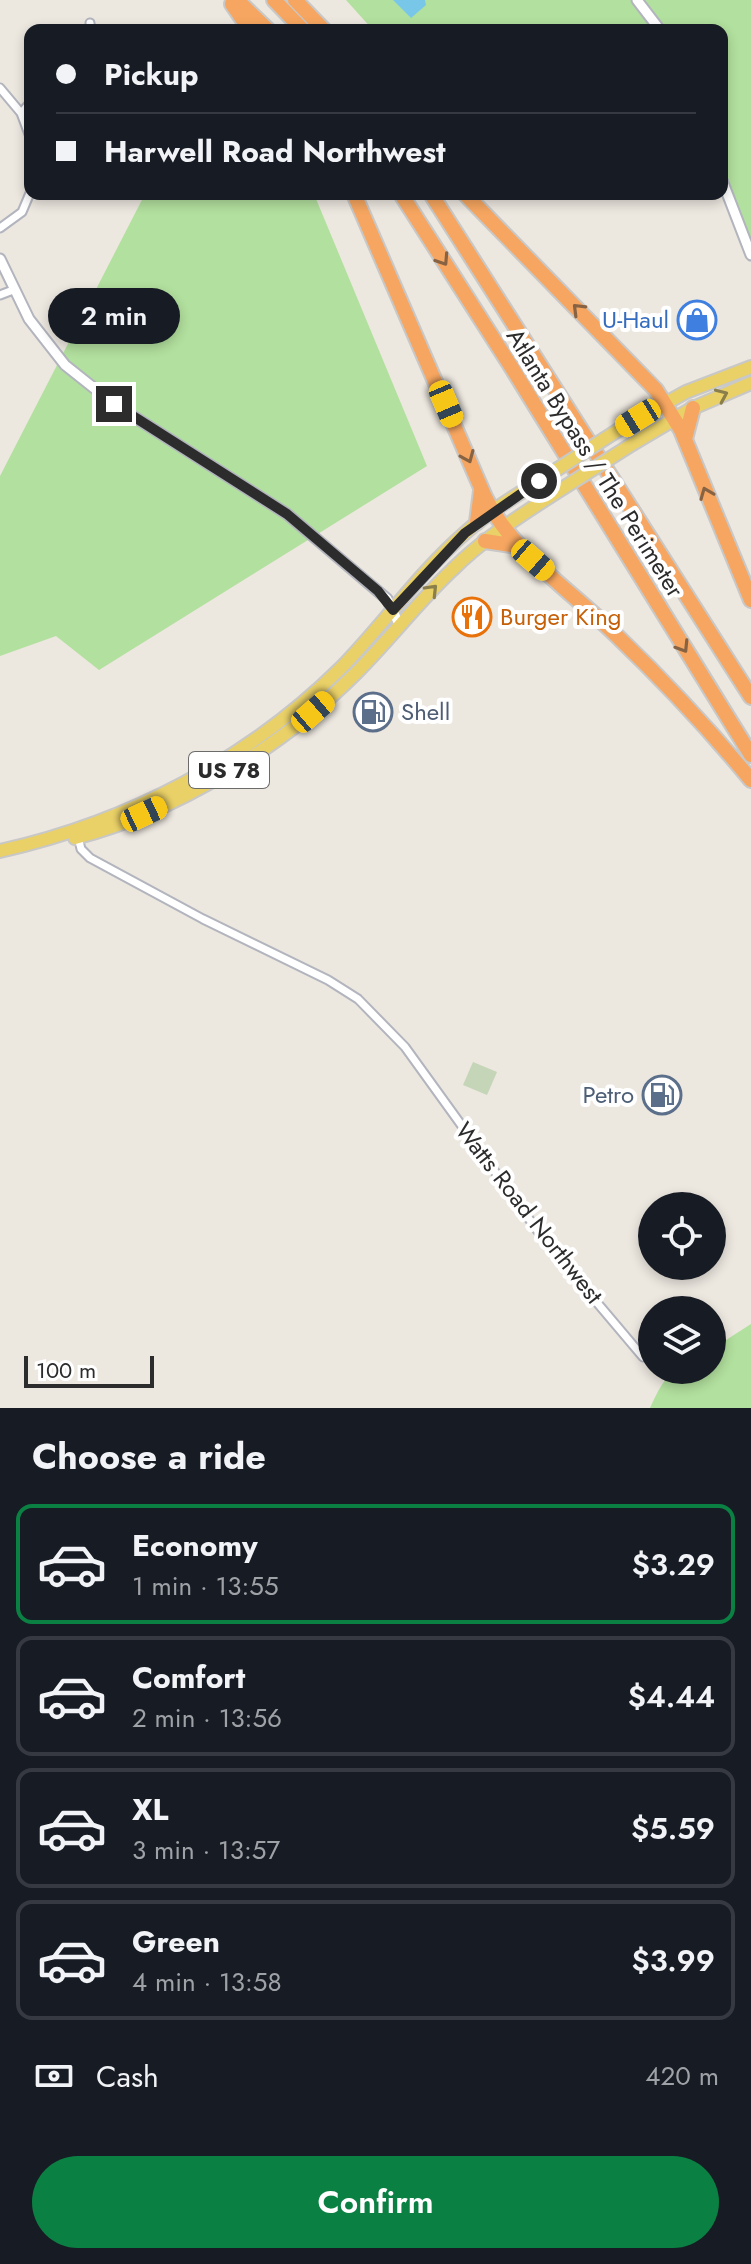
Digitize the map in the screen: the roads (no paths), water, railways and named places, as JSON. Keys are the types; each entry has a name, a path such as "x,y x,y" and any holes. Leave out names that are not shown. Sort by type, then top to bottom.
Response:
{"highway":[{"path":"229,0 246,24"},
{"path":"237,0 262,24"},
{"path":"274,0 297,24"},
{"path":"295,0 318,24"},
{"path":"357,200 481,487 503,527 517,546 615,634 712,733 751,780"},
{"name":"Atlanta Bypass / The Perimeter","path":"405,200 751,755"},
{"name":"Atlanta Bypass / The Perimeter","path":"435,200 751,697"},
{"path":"471,200 641,372 664,403 685,440 751,600"},
{"path":"685,440 693,408"},
{"path":"477,522 481,487"},
{"path":"485,541 517,546"}],"main road":[{"name":"US 78","path":"77,833 163,795 250,743 291,713 328,680 445,552 477,522 664,403 751,367"},
{"name":"US 78","path":"4,850 111,827 164,805 271,744 334,694 451,571 503,527 674,418 751,383"}],"street":[{"path":"637,0 655,24"},
{"path":"0,88 24,121"},
{"path":"21,113 24,110"},
{"path":"728,196 751,255"},
{"path":"0,228 22,212 27,200"},
{"path":"0,259 13,290 46,343 87,384 287,514 378,591 393,610 400,626"},
{"path":"0,295 13,290"},
{"name":"Watts Road Northwest","path":"77,833 81,849 90,858 177,906 328,980 358,999 389,1029 545,1241 638,1351"}],"water":[{"path":"393,0 425,0 426,5 411,18"}],"place":[{"name":"U-Haul","path":"697,320"},
{"name":"Burger King","path":"472,617"},
{"name":"Shell","path":"373,712"},
{"name":"Petro","path":"662,1095"}]}
